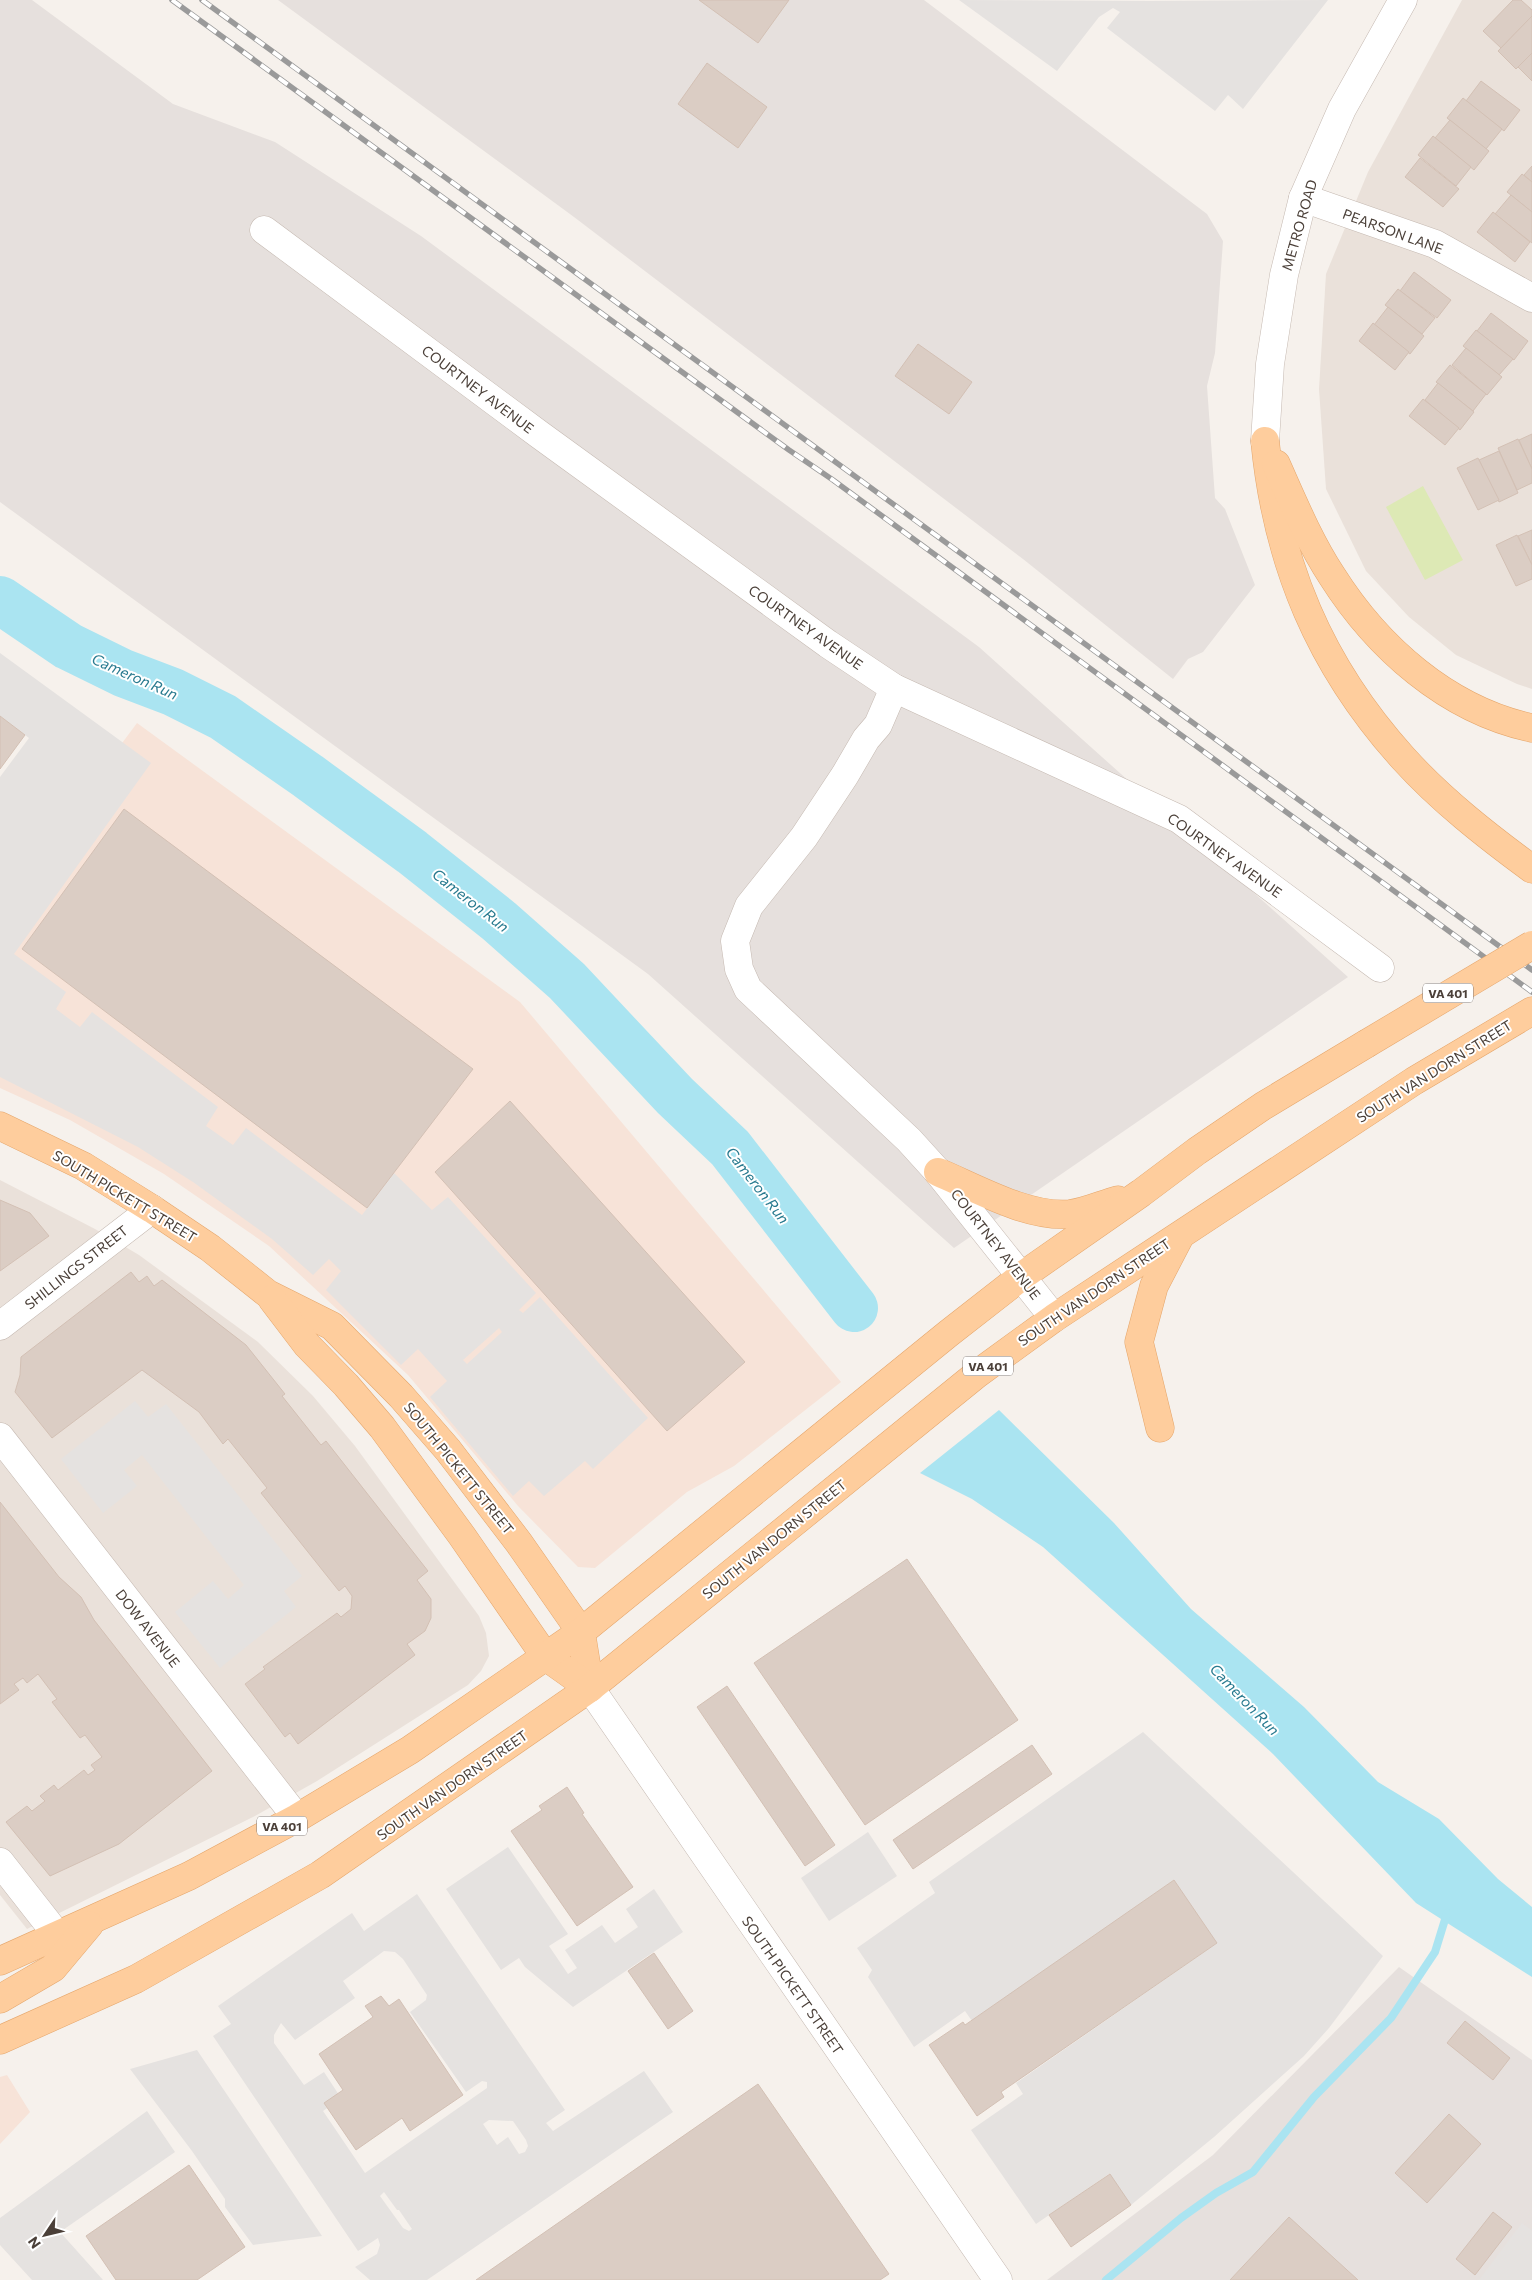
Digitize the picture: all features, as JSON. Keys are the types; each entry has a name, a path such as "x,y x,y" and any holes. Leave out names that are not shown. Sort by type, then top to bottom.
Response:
{"main road":[{"path":"1265,441 1310,537 1331,575 1358,615 1389,648 1422,676 1451,696 1515,724 1532,728"},
{"path":"1265,441 1276,522 1297,588 1317,634 1340,675 1370,718 1403,758 1441,796 1498,844 1532,869"},
{"name":"VA 401","path":"0,1960 58,1936 189,1876 297,1818 410,1750 580,1632 1022,1276 1263,1106 1532,945"},
{"name":"SOUTH VAN DORN STREET","path":"0,2040 136,1979 320,1875 590,1688 977,1374 1054,1318 1414,1081 1532,1011"},
{"name":"SOUTH PICKETT STREET","path":"0,1126 83,1166 210,1248 268,1294 332,1326 401,1396 454,1458 519,1543 580,1632 590,1688"},
{"path":"938,1172 1007,1202 1052,1214 1072,1214 1141,1193"},
{"path":"1160,1428 1138,1342 1154,1286 1182,1232"},
{"name":"SOUTH PICKETT STREET","path":"268,1294 307,1345 346,1385 382,1428 457,1530 545,1656 590,1688"},
{"path":"0,1999 53,1968 93,1920"}],"street":[{"name":"METRO ROAD","path":"1265,441 1270,364 1284,275 1304,198 1342,109 1403,0"},
{"name":"PEARSON LANE","path":"1304,198 1435,244 1532,298"},
{"name":"COURTNEY AVENUE","path":"264,230 540,435 828,644 894,688 1179,819 1380,968"},
{"name":"COURTNEY AVENUE","path":"894,688 878,725 866,739 846,775 804,836 749,906 735,941 739,969 748,989 909,1140 938,1172 1054,1318"},
{"name":"SHILLINGS STREET","path":"0,1326 152,1209"},
{"name":"DOW AVENUE","path":"0,1437 297,1818"},
{"name":"SOUTH PICKETT STREET","path":"590,1688 998,2280"},
{"path":"0,1862 58,1936"}],"shaded area":[{"path":"0,0 32,0 173,104 275,142 421,236 979,647 1348,977 954,1248 648,974 0,502"},
{"path":"278,0 924,0 1207,214 1223,241 1215,353 1207,386 1215,498 1225,509 1255,585 1203,652 1188,659 1173,679 1023,559 574,217"},
{"path":"959,0 1328,0 1243,109 1228,95 1215,111 1107,28 1120,12 1113,8 1099,17 1057,71"},
{"path":"1462,0 1532,0 1532,689 1517,684 1456,655 1409,617 1366,571 1326,489 1319,389 1326,274 1368,172"},
{"path":"0,653 151,763 14,954 66,992 56,1009 80,1027 92,1012 218,1107 206,1126 233,1145 246,1128 362,1215 394,1173 432,1210 448,1197 536,1293 519,1310 523,1313 540,1297 648,1418 593,1469 585,1461 544,1496 529,1481 513,1496 430,1397 447,1381 418,1349 401,1365 326,1290 341,1271 329,1259 313,1275 272,1239 193,1182 138,1147 0,1077 0,777 29,738 0,716","holes":["499,1328 502,1332 467,1364 463,1360"]},
{"path":"137,723 520,1002 841,1382 734,1466 687,1492 595,1568 578,1567 518,1506 408,1375 269,1246 164,1174 70,1120 0,1088 0,907"},
{"path":"0,1180 95,1229 139,1255 258,1342 313,1396 355,1446 479,1616 486,1633 489,1656 481,1671 468,1685 317,1781 255,1816 27,1929 0,1895"},
{"path":"135,1401 148,1417 166,1404 302,1576 284,1591 296,1607 220,1668 175,1612 213,1581 228,1599 244,1585 142,1455 124,1470 137,1486 103,1513 61,1459"},
{"path":"1143,1732 1383,1956 1329,2028 1304,2056 1214,2137 1131,2205 1109,2174 1036,2224 971,2130 1023,2094 1016,2083 1217,1943 1174,1880 972,2021 965,2011 914,2047 868,1977 872,1970 857,1948 935,1893 929,1882"},
{"path":"868,1832 897,1876 829,1921 801,1878"},
{"path":"508,1847 568,1934 549,1946 568,1974 577,1968 565,1950 602,1925 615,1943 638,1927 626,1909 654,1889 683,1932 573,2007 525,1967 519,1958 501,1970 446,1889"},
{"path":"417,1894 565,2110 546,2123 553,2131 644,2071 673,2112 427,2280 370,2280 355,2267 377,2254 380,2245 378,2238 358,2251 213,2036 231,2024 218,2006 352,1913 364,1931","holes":["384,1951 395,1952 403,1959 427,1995 426,2000 410,2012 466,2092 482,2081 487,2082 487,2088 365,2173 323,2111 341,2098 324,2072 304,2085 274,2043 274,2035 281,2023 295,2040 355,1998 343,1981","489,2120 513,2121 526,2140 528,2146 525,2152 519,2154 508,2137 497,2145 483,2124","384,2192 412,2229 409,2231 403,2228 380,2196"]},
{"path":"1399,1967 1532,2060 1532,2280 1047,2280 1213,2155"},
{"path":"197,2050 322,2236 253,2245 225,2207 225,2199 192,2151 130,2069"},
{"path":"7,2075 30,2112 0,2144 0,2077"},
{"path":"147,2111 175,2152 60,2232 103,2280 32,2280 0,2245 0,2218"},
{"path":"1522,2223 1532,2231 1532,2280 1479,2280"}],"green space":[{"path":"1423,486 1463,560 1425,580 1386,507"}],"water":[{"path":"0,592 23,614 0,605"},
{"path":"999,1410 1114,1523 1191,1609 1304,1707 1378,1782 1439,1819 1498,1879 1532,1907 1532,1977 1416,1903 1273,1754 1043,1547 972,1499 920,1473"}],"building":[{"path":"699,0 789,0 758,43"},
{"path":"1513,0 1521,0 1532,10 1532,16 1501,48 1483,31"},
{"path":"1532,16 1532,53 1516,69 1498,51"},
{"path":"1532,53 1532,81 1518,67"},
{"path":"707,63 767,107 738,148 678,104"},
{"path":"1481,81 1520,110 1504,131 1466,101"},
{"path":"1463,98 1502,129 1486,149 1447,118"},
{"path":"1450,120 1489,151 1474,170 1435,138"},
{"path":"1433,136 1471,167 1456,186 1418,155"},
{"path":"1420,158 1459,189 1443,207 1405,177"},
{"path":"1532,166 1532,182 1524,175"},
{"path":"1522,174 1532,182 1532,212 1507,192"},
{"path":"1511,195 1532,212 1532,243 1495,214"},
{"path":"1493,212 1530,242 1515,262 1477,232"},
{"path":"1414,272 1451,300 1437,318 1400,291"},
{"path":"1398,289 1435,318 1422,334 1385,305"},
{"path":"1388,307 1424,336 1410,354 1374,325"},
{"path":"1491,313 1528,341 1514,360 1477,331"},
{"path":"1373,323 1409,352 1395,370 1359,341"},
{"path":"1476,330 1513,359 1499,375 1463,346"},
{"path":"918,344 972,382 949,414 895,376"},
{"path":"1466,348 1502,377 1487,395 1452,365"},
{"path":"1450,365 1486,394 1473,411 1436,382"},
{"path":"1438,383 1474,412 1460,430 1425,400"},
{"path":"1423,399 1459,428 1445,445 1409,416"},
{"path":"1532,434 1532,469 1519,440"},
{"path":"1518,439 1532,469 1532,483 1517,490 1498,448"},
{"path":"1499,451 1518,493 1499,502 1479,460"},
{"path":"1478,458 1499,500 1478,510 1457,468"},
{"path":"1532,530 1532,565 1518,536"},
{"path":"1517,535 1532,565 1532,579 1516,586 1496,545"},
{"path":"0,716 25,735 0,769"},
{"path":"124,809 473,1069 367,1208 22,949"},
{"path":"510,1101 745,1362 667,1431 435,1172"},
{"path":"0,1200 30,1213 49,1236 0,1271"},
{"path":"131,1272 139,1282 147,1276 154,1286 162,1280 246,1345 285,1394 282,1396 321,1445 326,1441 428,1571 417,1580 431,1599 431,1618 425,1631 407,1644 415,1655 298,1744 290,1733 285,1737 245,1684 265,1669 263,1667 337,1613 341,1617 351,1609 352,1596 345,1586 339,1591 261,1493 267,1488 228,1439 223,1444 199,1412 142,1370 52,1438 15,1392 20,1375 21,1357"},
{"path":"0,1502 59,1577 81,1597 94,1620 212,1771 119,1844 50,1876 6,1822 27,1806 32,1811 45,1801 40,1796 54,1785 58,1790 84,1770 88,1775 95,1770 91,1765 102,1757 85,1735 80,1738 52,1702 57,1699 38,1674 27,1683 23,1678 14,1684 19,1690 0,1704"},
{"path":"907,1559 1018,1720 865,1825 754,1663"},
{"path":"727,1686 835,1845 805,1866 697,1707"},
{"path":"1032,1745 1052,1774 913,1869 893,1840"},
{"path":"567,1787 584,1813 582,1814 633,1887 577,1926 511,1831 542,1810 539,1806"},
{"path":"1174,1880 1217,1943 1001,2092 1004,2097 977,2116 929,2045 963,2022 965,2025"},
{"path":"654,1953 693,2011 668,2029 628,1971"},
{"path":"381,1996 389,2006 399,1999 463,2095 410,2131 402,2118 356,2150 324,2103 343,2090 319,2054 373,2017 365,2006"},
{"path":"1465,2021 1510,2058 1493,2080 1447,2043"},
{"path":"758,2084 889,2274 880,2280 476,2280"},
{"path":"1449,2114 1481,2144 1427,2203 1395,2173"},
{"path":"189,2165 245,2247 197,2280 116,2280 86,2236"},
{"path":"1110,2174 1131,2205 1071,2247 1049,2215"},
{"path":"1493,2212 1512,2227 1475,2275 1456,2259"},
{"path":"1289,2217 1358,2280 1230,2280"}],"waterway":[{"name":"Cameron Run","path":"0,600 68,646 123,673 173,692 223,717 412,852 499,921 567,981 675,1096 730,1148 854,1308"},
{"path":"1106,2280 1181,2218 1216,2193 1253,2172 1314,2097 1391,2018 1435,1952 1447,1913"}],"railway":[{"path":"172,0 789,450 833,480 1532,992"},
{"path":"202,0 1532,970"}]}
